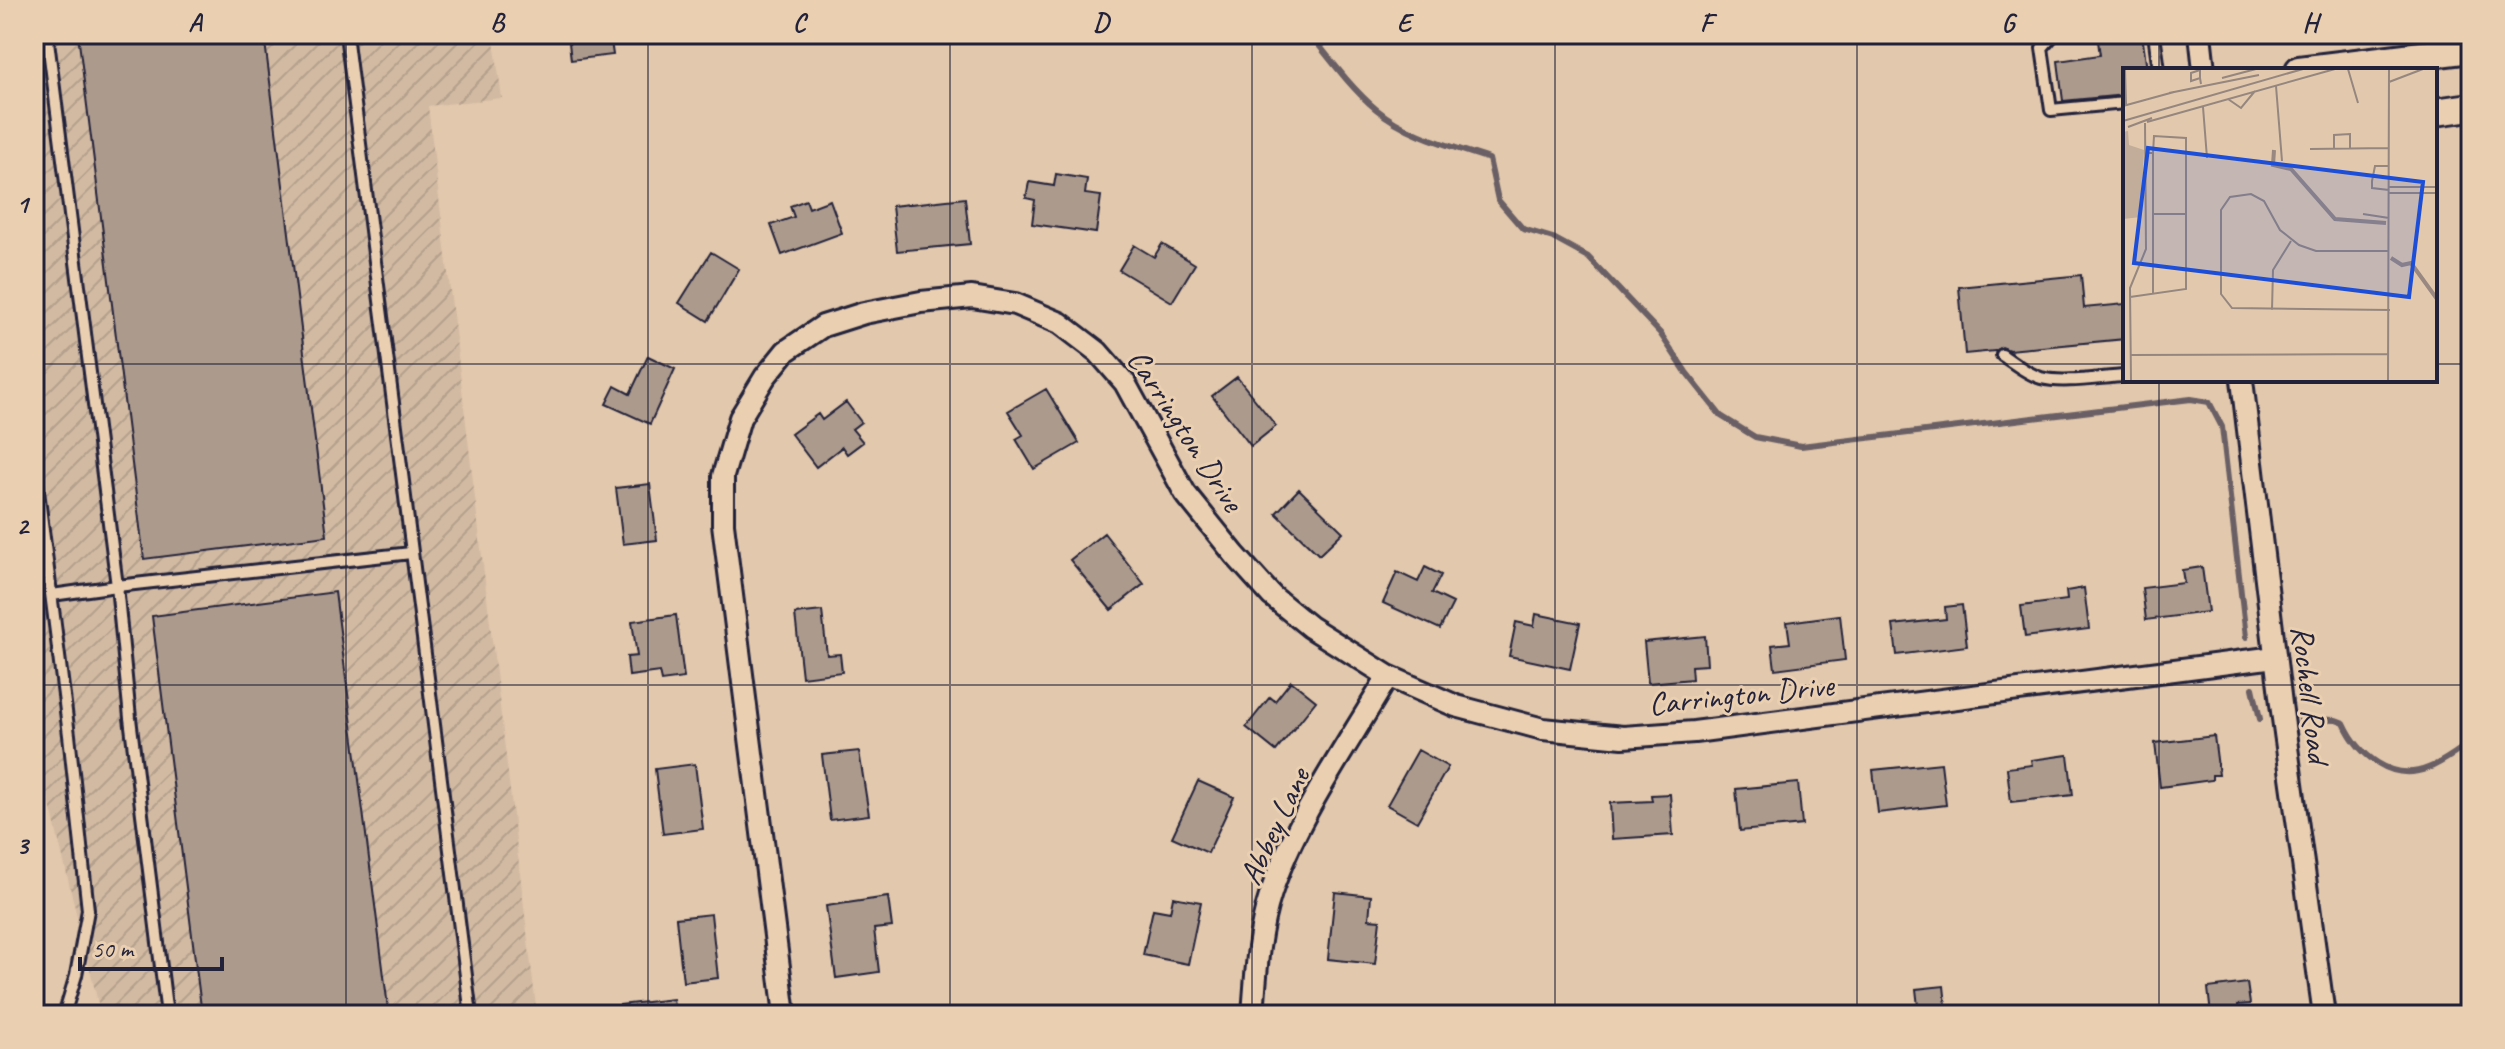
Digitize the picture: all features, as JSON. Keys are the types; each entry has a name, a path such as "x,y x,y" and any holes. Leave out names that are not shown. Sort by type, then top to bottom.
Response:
{"street":[{"path":"2200,34 2204,68"},
{"path":"2315,68 2471,49"},
{"path":"2437,112 2471,107"},
{"name":"Carrington Drive","path":"785,1015 723,524 723,476 740,418 765,377 786,351 823,326 864,313 921,302 972,297 1015,304 1060,323 1098,352 1125,383 1185,493 1272,596 1310,627 1388,676 1456,706 1543,729 1623,737 1694,732 2275,657"},
{"name":"Rochell Road","path":"2242,382 2275,657 2324,1015"},
{"name":"Abbey Lane","path":"1253,1015 1257,960 1271,894 1297,831 1388,676"}],"lane":[{"path":"346,34 471,1015"},
{"path":"2054,34 2042,48 2051,110 2123,103"},
{"path":"2154,34 2159,68"},
{"path":"34,42 47,37 117,586 167,1015"},
{"path":"2002,355 2041,378 2123,376"},
{"path":"34,459 88,910 76,975 64,1015"},
{"path":"52,595 411,553"}],"shaded area":[{"path":"34,34 493,34 502,98 428,106 537,1015 101,1015 34,739"}],"building":[{"path":"78,34 264,34 327,536 144,559"},
{"path":"568,34 610,34 613,55 571,60"},
{"path":"2097,34 2142,34 2147,68 2123,68 2123,95 2063,101 2058,61 2100,55"},
{"path":"1056,174 1087,179 1085,194 1101,196 1096,233 1032,224 1035,200 1026,198 1029,182 1054,186"},
{"path":"965,198 970,244 897,251 892,206"},
{"path":"806,200 809,208 830,200 842,233 782,255 771,225 794,217 790,206"},
{"path":"1162,244 1195,264 1172,302 1119,270 1134,245 1154,257"},
{"path":"711,252 739,269 708,321 679,303"},
{"path":"2081,275 2084,308 2123,304 2123,339 2009,350 2002,347 1995,351 1965,354 1959,287"},
{"path":"648,356 675,369 650,424 606,404 615,386 630,394"},
{"path":"1237,377 1276,426 1251,446 1212,396"},
{"path":"1046,389 1079,443 1034,469 1016,439 1023,435 1008,411"},
{"path":"846,402 861,422 852,429 863,442 847,454 842,447 816,467 791,434 818,414 822,420"},
{"path":"650,484 657,540 623,544 616,488"},
{"path":"1299,489 1343,532 1319,555 1276,513"},
{"path":"1104,533 1144,584 1111,610 1070,560"},
{"path":"1425,567 1441,575 1432,593 1453,603 1440,629 1383,603 1397,572 1418,582"},
{"path":"2202,567 2208,612 2146,620 2142,588 2184,583 2182,570"},
{"path":"2084,588 2089,629 2025,637 2021,606 2067,600 2066,591"},
{"path":"335,592 389,1015 202,1015 152,616"},
{"path":"1962,605 1967,646 1897,655 1893,625 1946,619 1945,607"},
{"path":"822,611 827,655 840,654 842,672 802,677 795,614"},
{"path":"1536,614 1580,623 1570,669 1509,656 1516,622 1534,626"},
{"path":"676,615 684,678 661,681 659,672 629,676 627,657 637,656 632,621"},
{"path":"1840,615 1845,660 1775,669 1772,645 1790,643 1787,622"},
{"path":"1705,636 1707,665 1691,666 1692,679 1648,683 1644,642"},
{"path":"1291,681 1316,701 1276,751 1246,727 1270,697 1275,701"},
{"path":"2214,736 2219,775 2212,775 2212,780 2160,787 2155,743"},
{"path":"1418,750 1448,767 1417,822 1387,805"},
{"path":"859,751 869,815 830,820 822,755"},
{"path":"2068,755 2073,795 2011,802 2007,768 2032,765 2031,760"},
{"path":"1941,763 1946,805 1878,813 1873,770"},
{"path":"695,764 703,829 663,834 655,769"},
{"path":"1198,781 1234,797 1208,853 1172,837"},
{"path":"1798,783 1802,825 1740,831 1736,789"},
{"path":"1670,794 1673,835 1612,839 1610,803 1652,801 1651,795"},
{"path":"1335,892 1371,896 1369,919 1380,920 1375,964 1328,959"},
{"path":"888,897 892,927 874,929 879,972 836,978 826,906"},
{"path":"1173,897 1201,902 1188,964 1143,955 1153,909 1170,912"},
{"path":"711,914 718,978 683,982 676,918"},
{"path":"2247,983 2250,1004 2238,1005 2239,1015 2211,1015 2208,988"},
{"path":"1944,986 1947,1015 1919,1015 1916,989"},
{"path":"673,999 675,1015 620,1015 620,1005"}],"waterway":[{"path":"1183,34 1213,34"},
{"path":"1310,34 1358,92 1388,118 1430,139 1489,159 1498,200 1523,229 1553,238 1588,257 1660,333 1721,416 1755,437 1801,446 2191,399 2209,402 2222,427 2246,637"},
{"path":"2253,688 2260,719"},
{"path":"2301,719 2344,723 2367,755 2377,763 2401,772 2428,768 2471,743"}]}
